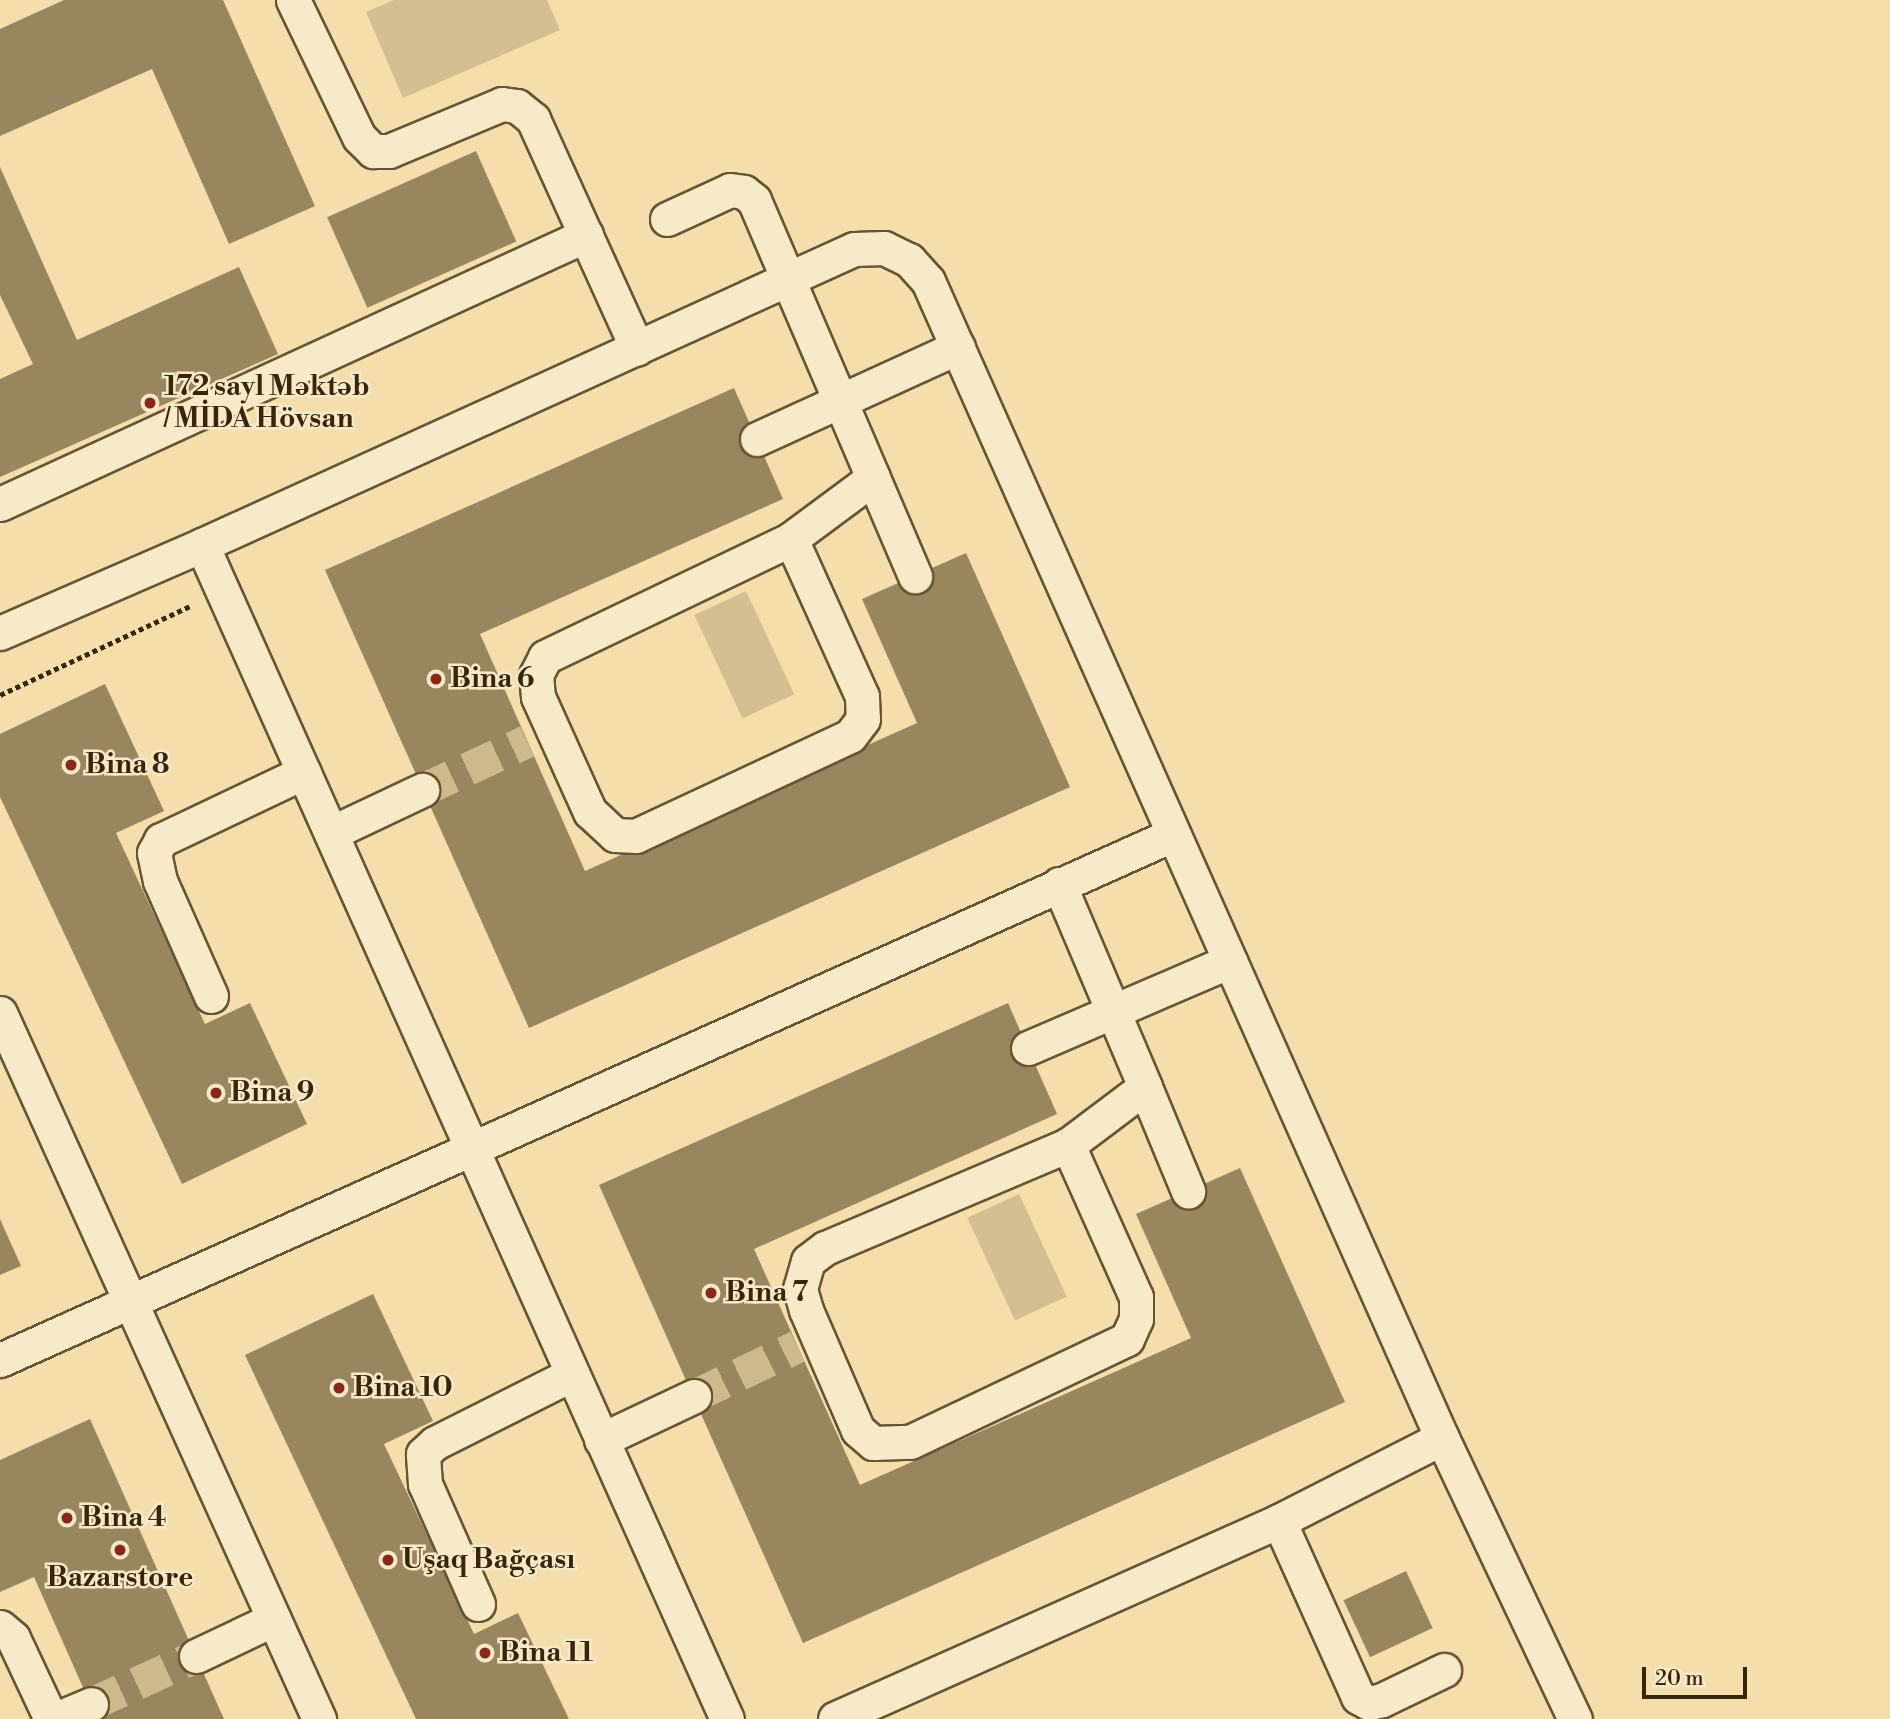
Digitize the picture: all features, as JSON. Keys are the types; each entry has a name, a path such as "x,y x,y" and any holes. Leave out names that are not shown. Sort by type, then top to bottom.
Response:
{"street":[{"path":"293,0 359,137 373,151 388,151 502,104 517,106 533,119 637,348"},
{"path":"667,219 730,190 744,192 754,200 915,576"},
{"path":"0,504 586,235"},
{"path":"0,633 202,545 854,249 884,248 909,260 928,281 958,346 1442,1438 1575,1719"},
{"path":"757,439 958,346"},
{"path":"791,539 862,695 863,719 850,736 636,836 615,835 590,812 540,735 536,676 545,657 791,539 873,478"},
{"path":"202,545 727,1719"},
{"path":"211,996 160,881 154,853 161,840 304,772"},
{"path":"331,833 422,790"},
{"path":"0,1360 1174,834"},
{"path":"1059,884 1115,1010 1188,1191"},
{"path":"1028,1048 1230,961"},
{"path":"0,1013 133,1301 319,1719"},
{"path":"1068,1145 1136,1297 1136,1319 1128,1339 1116,1348 894,1446 873,1443 858,1430 807,1341 800,1289 808,1261 816,1255 1068,1145 1145,1087"},
{"path":"478,1604 425,1484 423,1454 435,1443 572,1374"},
{"path":"601,1440 694,1396"},
{"path":"835,1719 1279,1521 1442,1438"},
{"path":"1279,1521 1358,1697 1369,1703 1382,1700 1444,1670"},
{"path":"195,1656 274,1619"},
{"path":"0,1627 13,1638 54,1719 91,1704"}],"path":[{"path":"0,695 190,606"}],"shaded area":[{"path":"394,0 547,0 560,30 403,98 366,12"},
{"path":"746,591 794,694 743,718 694,615"},
{"path":"1019,1194 1067,1296 1015,1321 967,1218"}],"building":[{"path":"64,0 223,0 315,206 229,244 152,69 0,136 0,29"},
{"path":"476,151 516,241 367,308 327,217"},
{"path":"0,167 77,340 239,267 278,354 0,477 0,379 33,364 0,295"},
{"name":"Bina 6","path":"734,388 783,499 480,634 585,871 917,723 862,599 966,553 1070,787 529,1028 325,570"},
{"path":"105,684 164,811 116,833 205,1024 250,1003 307,1124 182,1184 0,797 0,734"},
{"name":"Bina 7","path":"1008,1003 1057,1114 754,1249 860,1485 1191,1338 1136,1214 1240,1168 1345,1402 803,1643 599,1185"},
{"path":"0,1219 21,1266 0,1275"},
{"path":"373,1294 433,1421 384,1444 474,1634 518,1613 569,1719 416,1719 245,1355"},
{"name":"Bina 4","path":"90,1419 224,1719 97,1719 34,1577 0,1592 0,1460"},
{"path":"1406,1571 1433,1628 1370,1657 1343,1600"}],"tunnel":[{"path":"422,790 527,741"},
{"path":"694,1396 798,1346"},
{"path":"91,1704 196,1656"}],"place":[{"name":"172 sayl Məktəb / MİDA Hövsan","path":"150,403"},
{"name":"Bina 6","path":"436,679"},
{"name":"Bina 8","path":"71,765"},
{"name":"Bina 9","path":"216,1093"},
{"name":"Bina 7","path":"711,1293"},
{"name":"Bina 10","path":"339,1388"},
{"name":"Bina 4","path":"67,1518"},
{"name":"Bazarstore","path":"120,1550"},
{"name":"Uşaq Bağçası","path":"388,1560"},
{"name":"Bina 11","path":"485,1653"}]}
